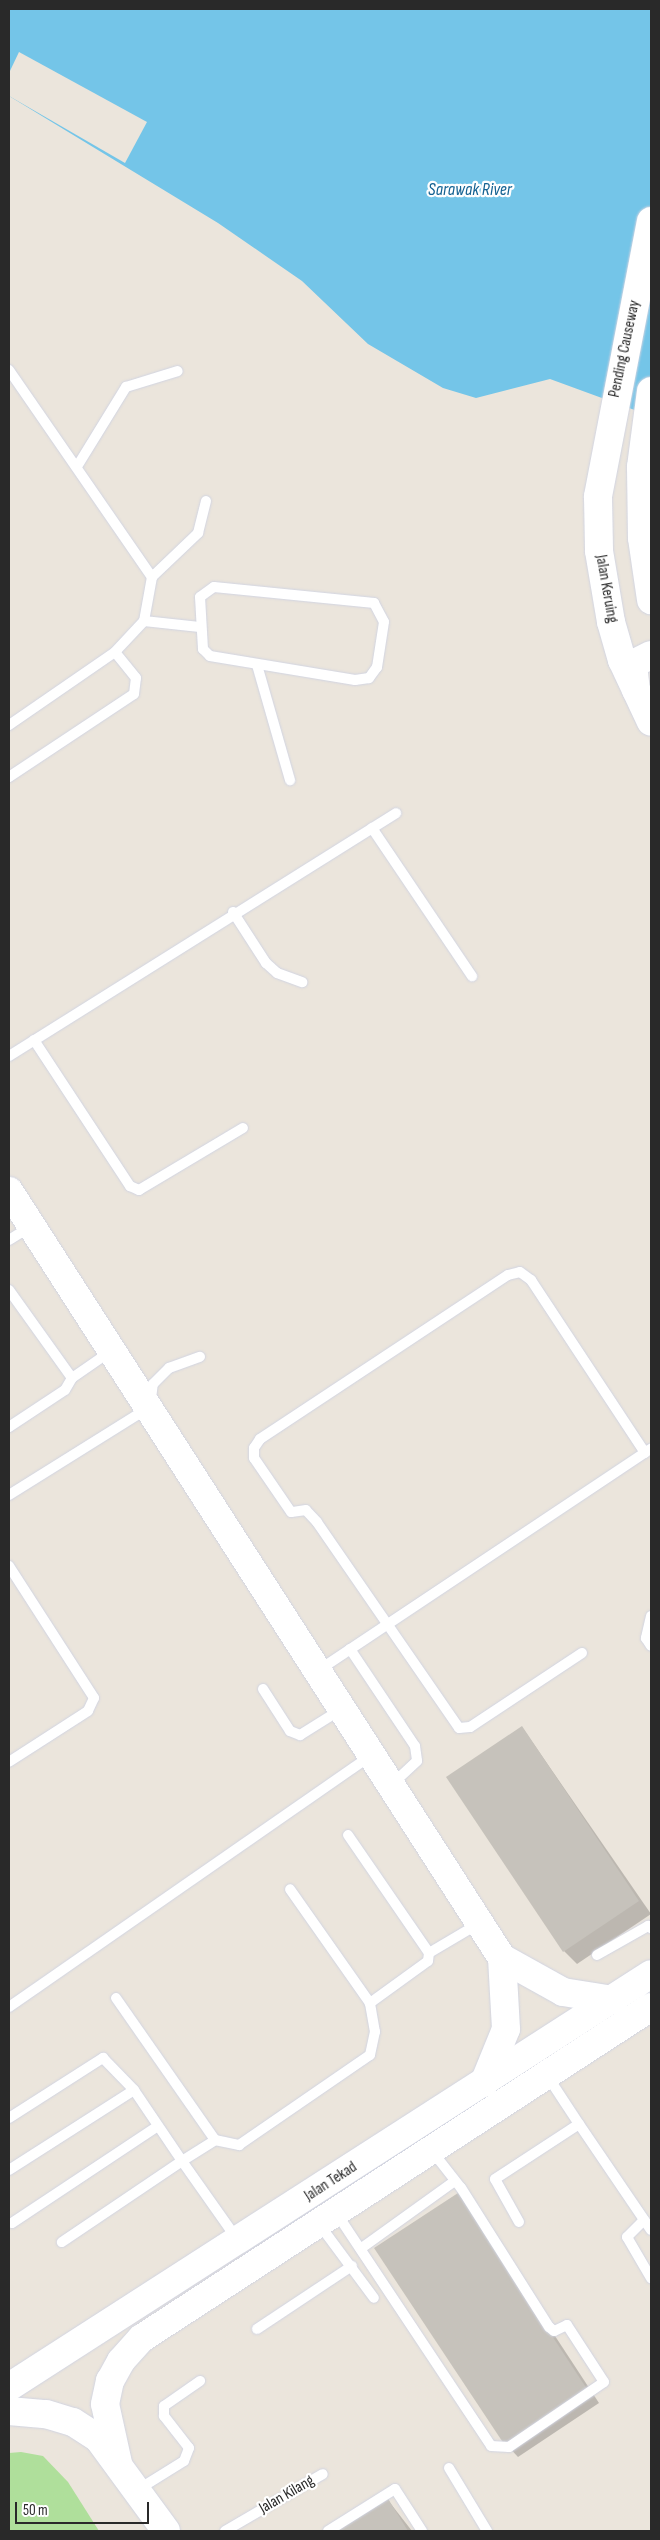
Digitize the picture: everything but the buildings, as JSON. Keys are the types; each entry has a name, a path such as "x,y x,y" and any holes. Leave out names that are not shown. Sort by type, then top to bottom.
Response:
{"street":[{"name":"Pending Causeway","path":"604,448 651,221"},
{"path":"651,391 643,433 642,538 651,600"},
{"name":"Jalan Keruing","path":"604,448 598,497 599,551 611,622 637,696 651,722"},
{"path":"637,696 633,664 651,655"},
{"path":"9,1191 114,1349 340,1710 502,1958 563,1992 613,2000"},
{"path":"484,2083 506,2030 502,1958"},
{"name":"Jalan Tekad","path":"9,2387 239,2242 651,1974"},
{"name":"Jalan Tekad","path":"118,2463 105,2404 110,2381 121,2361 142,2338 431,2150 548,2077 651,2007"},
{"path":"9,2411 46,2414 73,2422 98,2438 140,2489 166,2531"}],"lane":[{"path":"9,370 78,465 152,577"},
{"path":"78,465 126,387 178,371"},
{"path":"9,725 115,652 144,621 152,577 198,533 206,501"},
{"path":"214,587 374,603 382,611 377,667 369,678 355,680 257,665 210,656 203,650 200,628 200,597 214,587"},
{"path":"144,621 200,628"},
{"path":"9,777 134,694 136,678 115,652"},
{"path":"257,665 290,780"},
{"path":"9,1056 233,912 396,813"},
{"path":"372,828 472,976"},
{"path":"233,912 266,962 277,973 302,982"},
{"path":"34,1040 130,1186 139,1190 243,1128"},
{"path":"9,1240 32,1225"},
{"path":"316,1672 387,1623 648,1451 531,1280 520,1272 508,1275 260,1439 254,1448 254,1458 291,1512 306,1510 317,1522 387,1623 459,1728 464,1728 582,1652"},
{"path":"9,1291 72,1378"},
{"path":"9,1427 65,1390 72,1378 114,1349"},
{"path":"9,1495 150,1407 153,1384 169,1368 200,1357"},
{"path":"9,1566 94,1698 88,1711 9,1762"},
{"path":"651,1616 646,1638 651,1646"},
{"path":"350,1650 414,1746 417,1761 390,1785"},
{"path":"263,1689 290,1731 300,1735 340,1710"},
{"path":"9,2007 370,1756"},
{"path":"348,1835 429,1953 428,1961 370,2003"},
{"path":"62,2242 215,2140 239,2144 370,2055 375,2032 370,2003 290,1889"},
{"path":"429,1953 480,1923"},
{"path":"598,1955 648,1926 651,1928"},
{"path":"116,1998 215,2140"},
{"path":"9,2118 103,2058 134,2090 239,2242"},
{"path":"548,2077 651,2230"},
{"path":"9,2170 134,2090"},
{"path":"519,2222 495,2179 580,2124"},
{"path":"12,2223 158,2126"},
{"path":"327,2218 363,2248 447,2380 498,2450 509,2447 604,2382 567,2324 554,2331 548,2326 455,2181 431,2150"},
{"path":"363,2248 455,2181"},
{"path":"327,2218 352,2266 374,2298"},
{"path":"644,2220 627,2237 651,2278"},
{"path":"257,2329 352,2266"},
{"path":"140,2489 184,2461 189,2448 164,2416 164,2406 200,2381"},
{"path":"448,2468 487,2531"},
{"name":"Jalan Kilang","path":"225,2531 323,2474"},
{"path":"328,2531 394,2489 422,2531"}],"green space":[{"path":"21,2452 43,2456 68,2482 99,2531 9,2531 9,2453"}],"water":[{"name":"Sarawak River","path":"9,9 651,9 651,416 550,379 476,398 443,388 368,344 302,281 218,223 9,96"}],"pier":[{"path":"19,52 147,122 125,163 9,96 9,73"}]}
